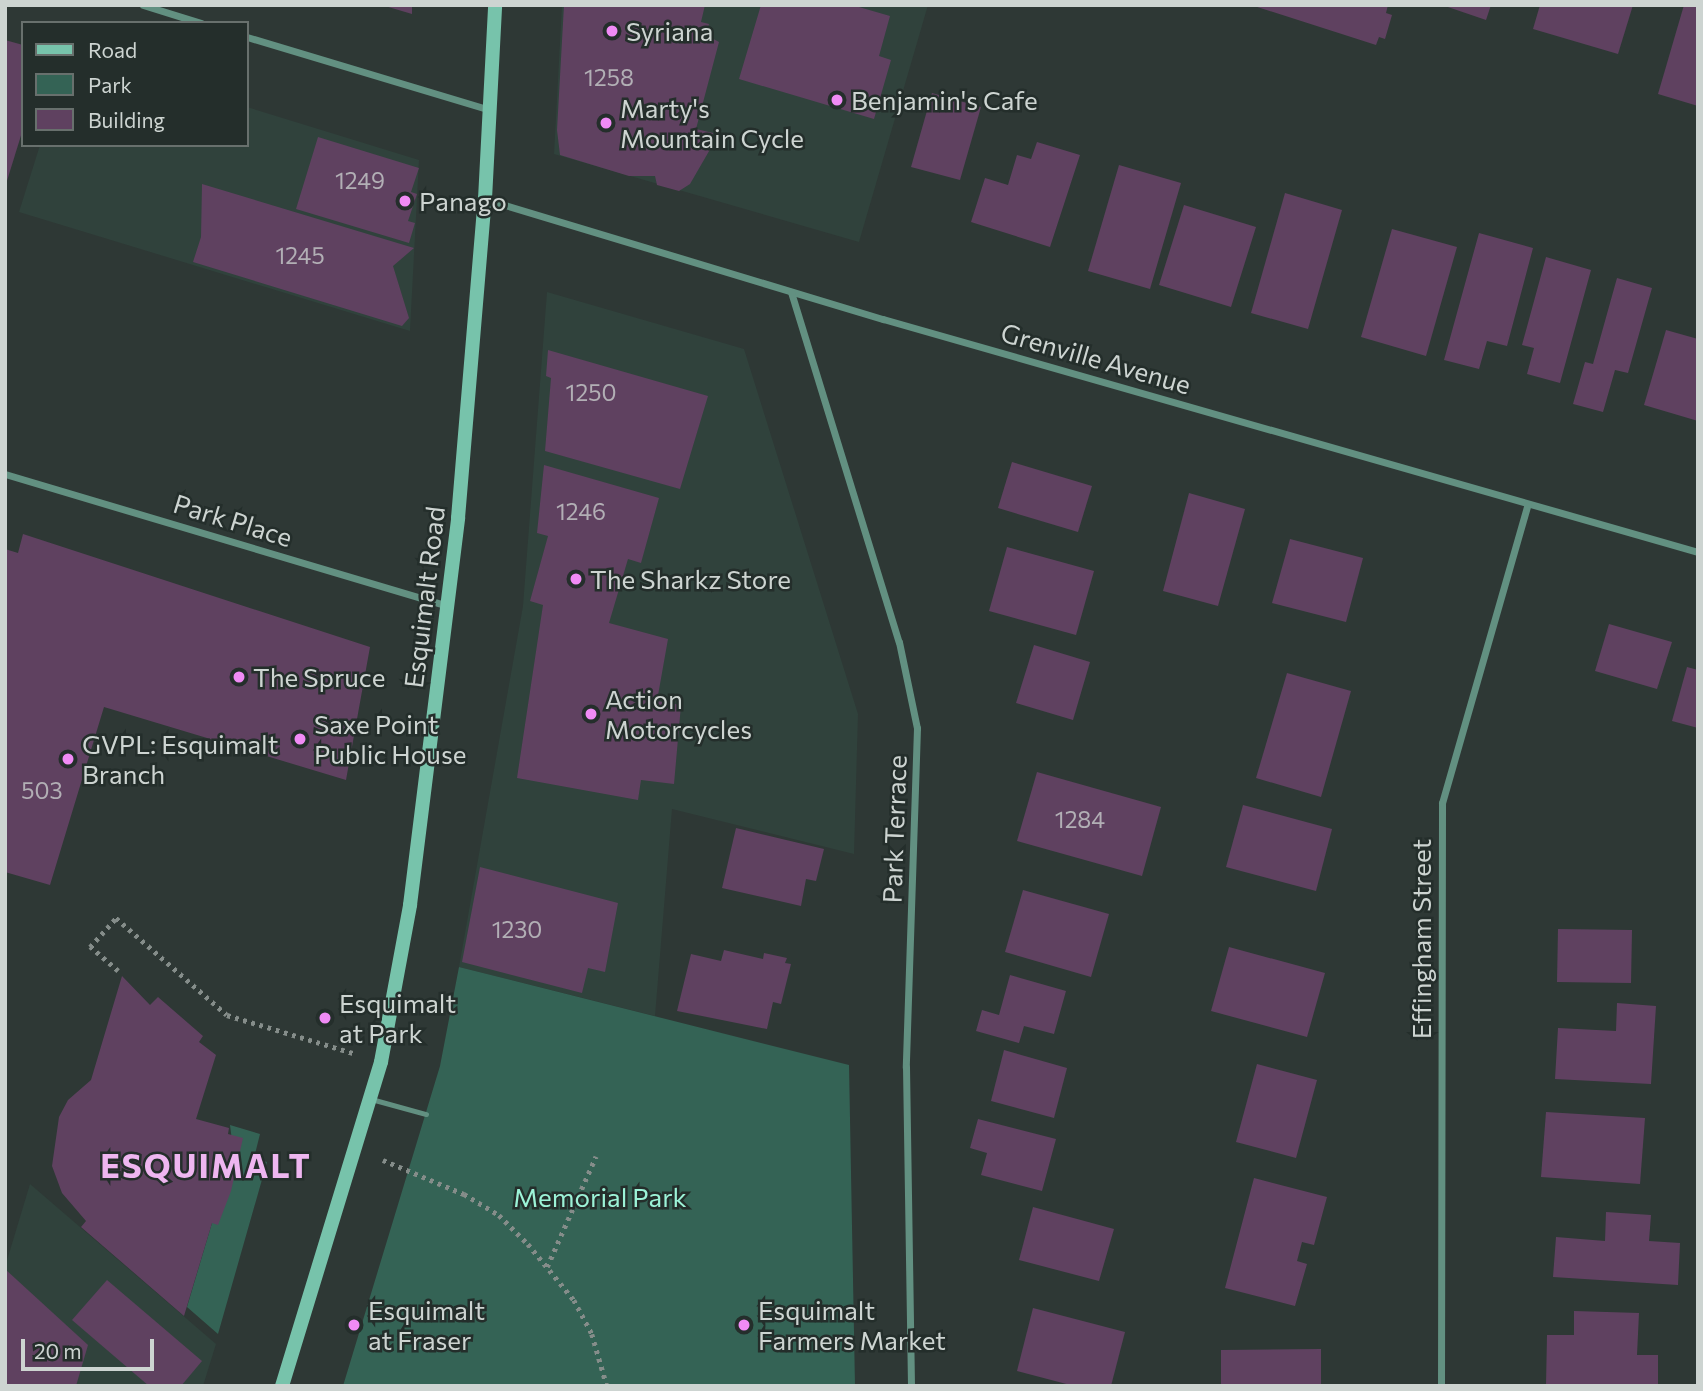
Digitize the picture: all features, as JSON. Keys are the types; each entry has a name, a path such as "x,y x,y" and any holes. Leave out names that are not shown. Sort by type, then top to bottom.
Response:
{"main road":[{"name":"Esquimalt Road","path":"282,1386 381,1062 410,905 448,606 485,199 495,5"}],"street":[{"path":"143,5 195,21"},
{"path":"248,37 490,110"},
{"name":"Grenville Avenue","path":"485,199 791,292 1698,552"},
{"name":"Park Terrace","path":"791,292 899,642 917,728 906,1067 911,1386"},
{"name":"Park Place","path":"5,474 448,606"},
{"name":"Effingham Street","path":"1441,1386 1442,803 1528,504"}],"lane":[{"path":"371,1099 426,1114"}],"path":[{"path":"118,971 90,947 116,918 227,1015 381,1062"},
{"path":"356,1150 430,1177 499,1215 547,1267 586,1322 607,1386"},
{"path":"547,1267 596,1156"}],"shaded area":[{"path":"562,5 928,5 859,242 554,154"},
{"path":"248,107 419,160 410,331 19,212 39,147 248,147"},
{"path":"547,292 744,349 858,714 854,854 672,809 655,1016 459,967 523,606"},
{"path":"30,1184 216,1344 203,1386 5,1386 5,1267"}],"green space":[{"name":"Memorial Park","path":"459,967 849,1065 855,1386 343,1386 440,1066"},
{"path":"230,1125 260,1134 254,1158 267,1162 218,1334 187,1307 212,1223 236,1173"}],"building":[{"path":"412,5 412,14 385,6"},
{"path":"564,5 705,5 701,22 709,24 706,35 719,42 696,129 713,133 712,146 690,184 679,191 657,185 655,176 629,176 560,155 557,130"},
{"path":"761,5 852,5 890,16 879,56 891,60 874,119 739,79"},
{"path":"1251,5 1388,5 1386,13 1392,15 1385,39 1379,37 1376,45"},
{"path":"1442,5 1491,5 1486,20"},
{"path":"1540,5 1633,5 1618,54 1533,29"},
{"path":"1684,5 1698,5 1698,106 1658,94"},
{"path":"5,40 21,44 21,135 6,184"},
{"path":"932,93 981,107 960,180 911,167"},
{"path":"318,137 419,168 411,192 417,194 408,221 415,223 409,243 296,209"},
{"path":"1037,142 1080,155 1050,247 971,222 985,178 1008,185 1017,155 1031,159"},
{"path":"1119,165 1181,183 1150,289 1088,271"},
{"path":"202,184 414,248 393,266 409,318 402,326 193,262 201,237"},
{"path":"1285,193 1342,210 1308,329 1251,313"},
{"path":"1184,205 1256,227 1231,307 1159,285"},
{"path":"1392,229 1457,247 1426,356 1361,337"},
{"path":"1479,233 1533,248 1507,346 1487,341 1479,369 1444,360"},
{"path":"1546,257 1591,270 1560,383 1527,374 1534,348 1522,345"},
{"path":"1617,278 1652,288 1628,373 1615,370 1603,412 1573,404 1585,362 1593,364"},
{"path":"1666,330 1698,339 1698,421 1644,405"},
{"path":"548,350 708,396 680,489 545,451 551,378 546,376"},
{"path":"1012,462 1092,486 1078,532 998,508"},
{"path":"544,465 659,498 641,563 628,559 609,623 668,639 657,701 681,705 674,784 641,780 638,800 517,778 543,605 530,601 548,536 537,533"},
{"path":"1189,493 1245,509 1218,606 1163,591"},
{"path":"23,534 370,647 346,780 104,707 50,885 5,872 5,549 18,553"},
{"path":"1290,539 1363,558 1346,622 1272,603"},
{"path":"1007,547 1094,571 1076,635 989,611"},
{"path":"1609,624 1672,642 1657,689 1595,671"},
{"path":"1034,645 1090,662 1073,720 1016,703"},
{"path":"1687,667 1698,670 1698,728 1672,721"},
{"path":"1287,673 1351,691 1321,797 1256,778"},
{"path":"1037,772 1161,807 1142,876 1017,841"},
{"path":"1243,805 1332,829 1316,891 1226,867"},
{"path":"736,828 824,849 816,881 806,879 801,906 722,888"},
{"path":"480,867 618,903 605,972 588,968 582,993 462,962"},
{"path":"1023,890 1109,914 1091,977 1005,952"},
{"path":"1558,929 1632,930 1631,983 1557,982"},
{"path":"1229,947 1325,973 1307,1037 1211,1011"},
{"path":"724,950 763,959 764,953 787,958 785,963 791,964 781,1004 773,1002 767,1029 677,1011 691,954 721,961"},
{"path":"1010,975 1066,991 1054,1034 1024,1026 1019,1043 976,1031 982,1010 999,1015"},
{"path":"122,976 150,1005 158,997 203,1036 199,1042 216,1055 196,1119 229,1128 228,1134 243,1138 231,1191 218,1225 212,1223 184,1316 81,1227 86,1221 62,1193 52,1166 59,1117 68,1100 91,1080"},
{"path":"1617,1003 1656,1006 1651,1084 1555,1079 1558,1028 1616,1031"},
{"path":"1004,1050 1067,1068 1054,1118 991,1101"},
{"path":"1257,1064 1317,1080 1296,1158 1236,1142"},
{"path":"1546,1112 1645,1118 1640,1184 1541,1177"},
{"path":"978,1119 1056,1139 1042,1191 981,1175 987,1153 970,1148"},
{"path":"1254,1178 1327,1197 1314,1245 1302,1242 1297,1261 1307,1264 1295,1306 1225,1288"},
{"path":"1033,1207 1114,1229 1099,1281 1019,1260"},
{"path":"1606,1212 1651,1215 1649,1241 1680,1243 1678,1285 1553,1277 1556,1237 1605,1241"},
{"path":"5,1269 88,1345 76,1386 5,1386"},
{"path":"107,1280 202,1361 181,1386 149,1386 72,1320"},
{"path":"1033,1308 1125,1332 1111,1386 1074,1386 1017,1371"},
{"path":"1574,1311 1639,1313 1637,1355 1658,1355 1658,1386 1546,1385 1547,1335 1574,1335"},
{"path":"1321,1349 1321,1386 1221,1386 1221,1350"}],"place":[{"name":"Syriana","path":"612,31"},
{"name":"Benjamin's Cafe","path":"837,100"},
{"name":"Marty's Mountain Cycle","path":"606,123"},
{"name":"Panago","path":"405,201"},
{"name":"The Sharkz Store","path":"576,579"},
{"name":"The Spruce","path":"239,677"},
{"name":"Action Motorcycles","path":"591,714"},
{"name":"Saxe Point Public House","path":"300,739"},
{"name":"GVPL: Esquimalt Branch","path":"68,759"},
{"name":"Esquimalt at Park","path":"325,1018"},
{"name":"Esquimalt at Fraser","path":"354,1325"},
{"name":"Esquimalt Farmers Market","path":"744,1325"}],"district":[{"name":"ESQUIMALT","path":"206,1165"}]}
